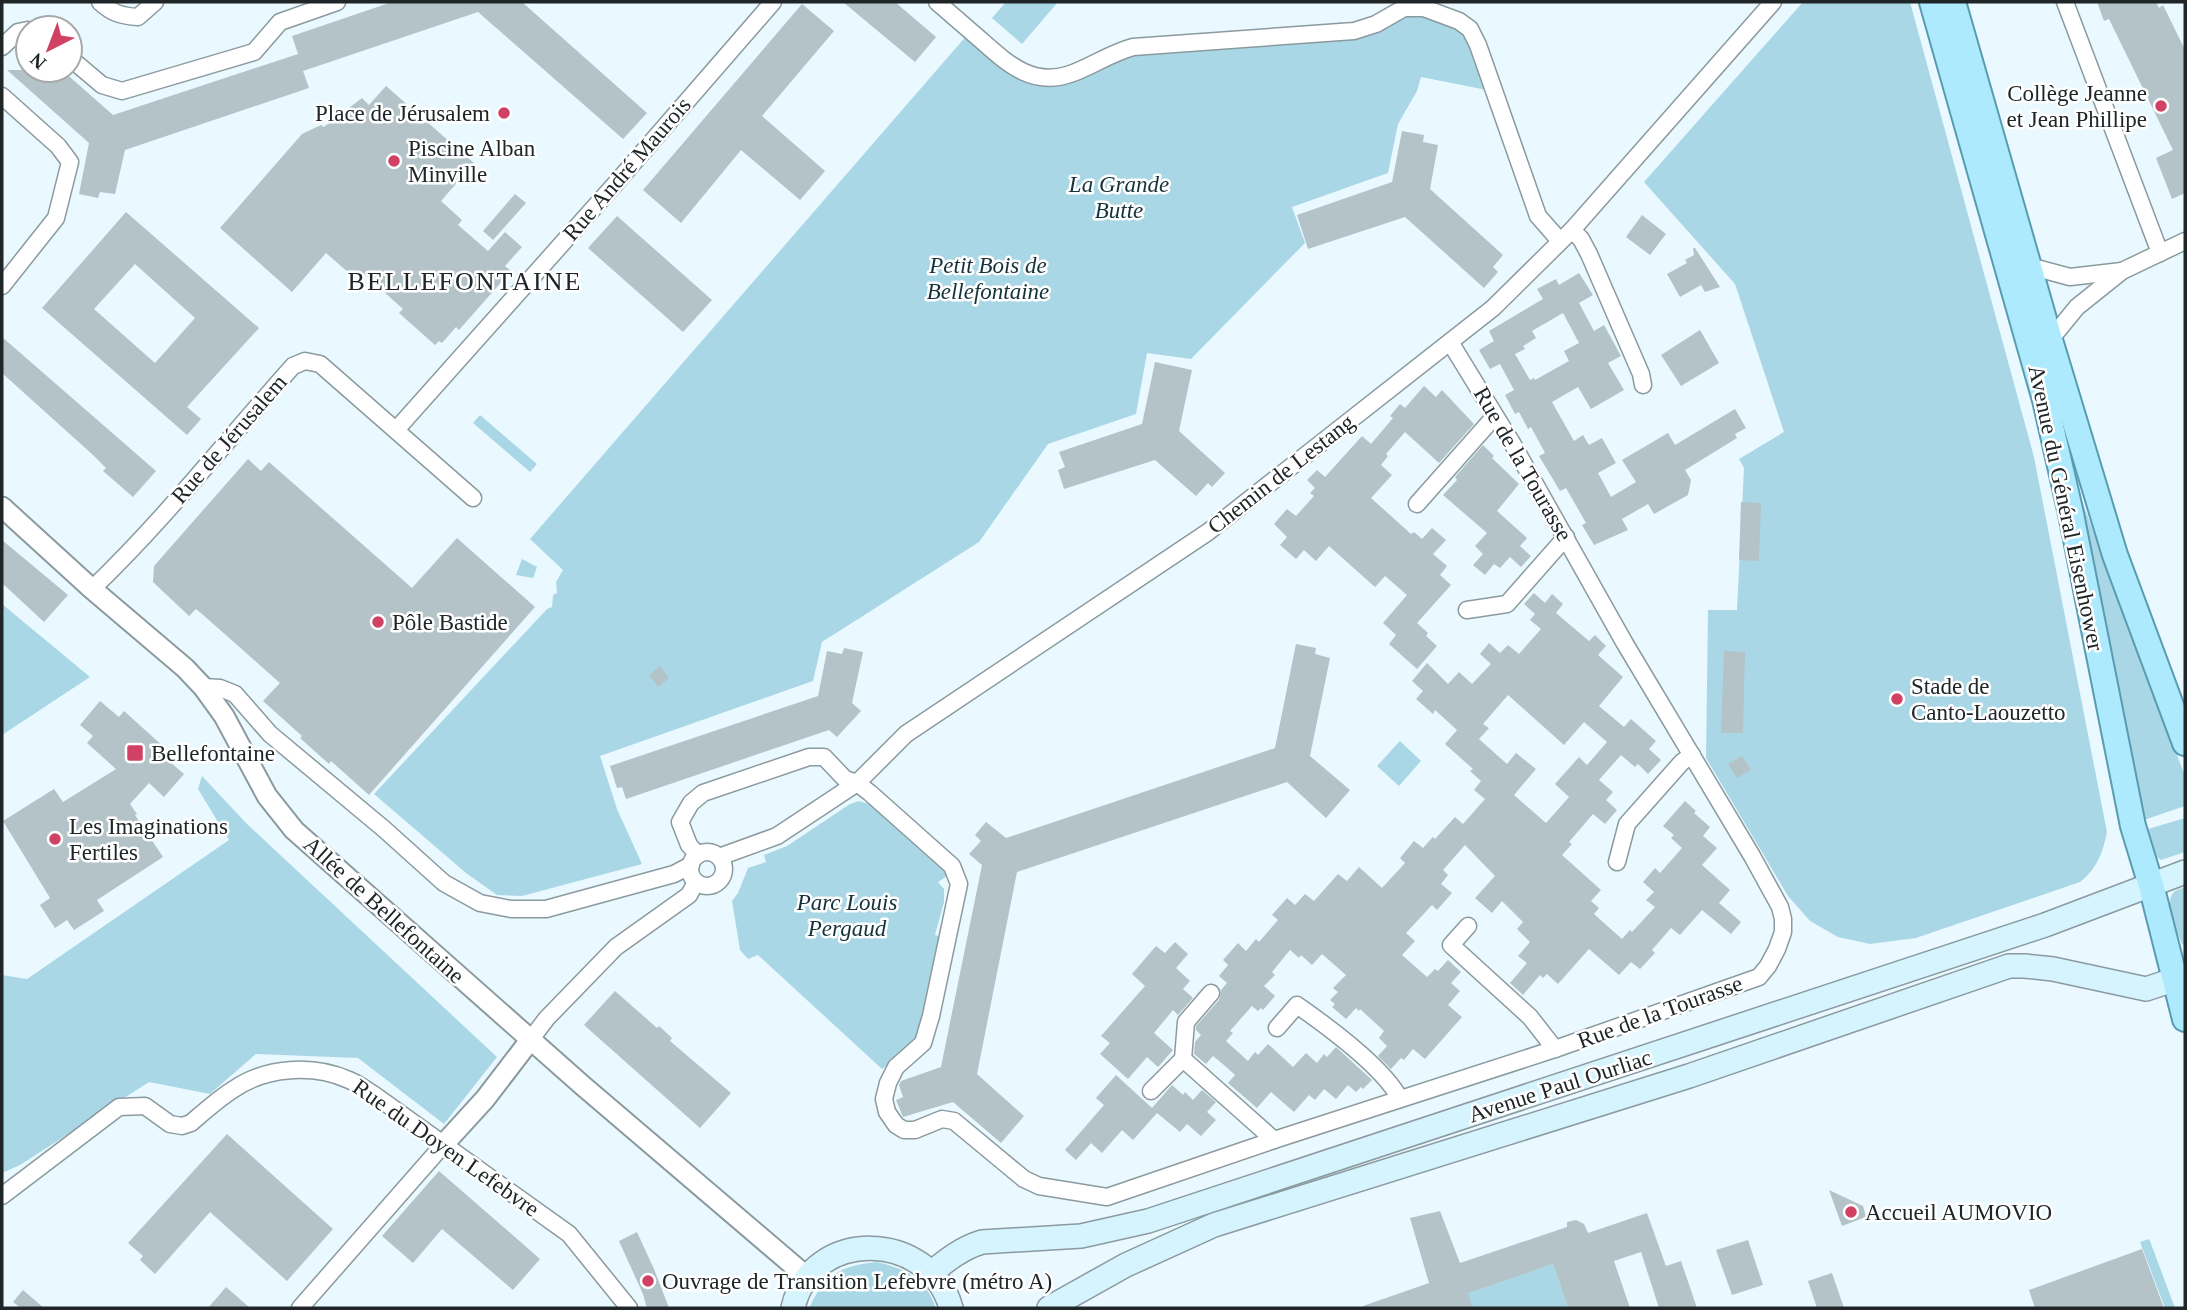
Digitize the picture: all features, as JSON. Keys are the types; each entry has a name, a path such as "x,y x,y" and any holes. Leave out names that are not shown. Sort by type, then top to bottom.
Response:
{"main road":[{"name":"Avenue du Général Eisenhower","path":"1932,2 2045,401 2071,514 2131,818 2180,978 2185,1019"},
{"name":"Avenue du Général Eisenhower","path":"1953,2 2115,555 2185,743"},
{"name":"Avenue Paul Ourliac","path":"931,1273 969,1246 982,1242 1081,1236 1148,1221 2045,925 2185,872"},
{"name":"Avenue Paul Ourliac","path":"1049,1308 1126,1265 1214,1225 1689,1076 2010,966 2053,970 2146,989 2180,978"},
{"path":"793,1308 807,1278 829,1259 863,1248 881,1248 900,1252 931,1273 943,1287 951,1308"}],"street":[{"path":"100,2 111,12 138,17 155,2"},
{"path":"84,70 102,85 122,91 254,52 281,22 337,2"},
{"name":"Rue André Maurois","path":"396,430 773,2"},
{"path":"937,2 1010,66 1044,77 1073,73 1133,47 1354,31 1376,24 1404,8 1424,8 1459,21 1470,30 1478,46 1538,216 1566,235 1581,239 1641,374 1643,385"},
{"name":"Chemin de Lestang","path":"719,857 777,836 858,783 906,734 1208,532 1450,342 1512,290 1566,235 1773,2"},
{"path":"2065,2 2160,253"},
{"path":"2,96 58,146 70,162 57,218 2,286"},
{"path":"2050,340 2077,307 2122,271 2185,241"},
{"path":"2029,266 2070,277 2122,271"},
{"name":"Rue de la Tourasse","path":"858,783 952,866 959,884 923,1043 896,1067 884,1098 887,1112 896,1125 904,1130 915,1130 942,1119 954,1121 1024,1179 1039,1186 1107,1197 1555,1049 1759,976 1768,966 1783,932 1780,907 1450,342"},
{"name":"Rue de Jérusalem","path":"92,589 174,502 293,366 305,361 320,364 473,498"},
{"path":"1417,504 1495,415"},
{"name":"Allée de Bellefontaine","path":"2,507 92,589 185,668 203,687 224,716 267,796 294,830 807,1278"},
{"path":"1467,610 1507,604 1566,537"},
{"path":"203,687 220,688 235,694 270,734 444,883 480,903 511,909 546,909 674,874 694,860 709,853 719,857 724,869 719,881 710,886 696,882 692,877 694,860 680,822 691,803 703,793 809,757 824,757 845,779 858,783"},
{"path":"1618,862 1627,824 1682,762 1692,755"},
{"path":"300,1308 485,1099 547,1018 616,947 689,895 696,882"},
{"path":"1468,926 1451,945 1530,1017 1555,1049"},
{"path":"1151,1091 1183,1059 1186,1023 1210,993"},
{"path":"1278,1028 1297,1006 1328,1027 1393,1085 1400,1099"},
{"path":"1183,1059 1274,1140"},
{"name":"Rue du Doyen Lefebvre","path":"2,1196 119,1107 145,1106 170,1124 182,1126 191,1123 234,1088 257,1076 290,1070 324,1073 349,1080 373,1094 569,1234 629,1308"}],"green space":[{"path":"1006,2 1058,2 1022,44 992,18"},
{"path":"1803,2 1910,2 2034,457 2107,832 2098,860 2091,872 2080,882 1916,938 1870,944 1838,937 1810,921 1788,896 1706,758 1708,610 1737,610 1744,468 1739,459 1784,432 1735,284 1644,182"},
{"name":"Petit Bois de Bellefontaine","path":"1423,14 1468,33 1487,90 1421,77 1417,91 1398,124 1388,173 1292,207 1305,243 1191,359 1147,353 1136,414 1048,444 979,542 822,642 813,681 600,756 617,809 642,864 522,896 497,895 466,873 374,794 547,609 552,607 553,595 557,593 556,582 563,570 530,539 968,34 1032,79 1124,55 1366,35 1405,15"},
{"path":"480,415 537,464 530,472 473,423"},
{"path":"2080,501 2185,776 2185,806 2147,819 2139,797"},
{"path":"522,559 537,567 533,578 516,575"},
{"path":"2,604 90,677 2,735"},
{"path":"1400,741 1421,761 1399,786 1377,766"},
{"path":"202,776 247,824 497,1057 444,1124 358,1058 256,1054 210,1094 149,1082 20,1165 2,1173 2,975 27,979 229,840 198,789"},
{"name":"Parc Louis Pergaud","path":"859,801 869,804 947,873 947,876 938,882 944,889 944,902 935,935 944,938 922,1035 882,1069 758,955 748,959 740,950 732,901 748,868 766,862 764,855 787,846 850,804"},
{"path":"2185,818 2185,852 2161,860 2155,856 2148,829"},
{"path":"2185,887 2185,946 2175,925 2170,902 2174,892"},
{"path":"2149,1239 2175,1308 2165,1308 2140,1242"},
{"path":"877,1262 913,1276 926,1289 936,1308 809,1308 821,1287 835,1274 853,1266"},
{"path":"1553,1264 1568,1308 1473,1308 1460,1294"}],"building":[{"path":"392,2 522,2 647,113 623,139 478,12 303,71 309,88 125,150 115,194 100,192 98,198 79,194 89,143 23,84 78,84 113,115 298,54 292,36"},
{"path":"843,2 895,2 936,37 915,62"},
{"name":"Collège Jeanne et Jean Phillipe","path":"2097,2 2156,2 2159,8 2163,5 2185,50 2185,193 2172,199 2156,158 2173,150 2109,19 2104,21"},
{"path":"802,4 834,31 762,116 825,171 800,200 741,150 681,223 643,190"},
{"path":"386,86 474,163 441,201 462,220 458,225 488,251 505,232 522,247 505,266 511,271 459,330 456,327 442,343 439,341 435,345 399,313 403,309 363,273 360,276 352,270 349,273 326,253 292,292 220,228 302,134 321,125 324,127 362,98 369,105"},
{"path":"1402,131 1424,135 1423,142 1438,145 1430,189 1503,255 1493,267 1498,272 1484,288 1405,217 1308,249 1297,215 1392,182"},
{"path":"515,194 526,203 493,240 483,231"},
{"path":"126,212 259,328 187,407 201,419 187,435 42,308","holes":["135,264 195,318 155,363 94,309"]},
{"path":"1642,215 1666,234 1650,255 1626,237"},
{"path":"617,216 712,300 683,332 588,248"},
{"path":"1693,248 1720,287 1705,292 1701,285 1680,297 1667,274 1687,263 1685,260 1694,255"},
{"path":"1579,273 1593,295 1579,303 1594,331 1604,325 1621,356 1608,363 1624,390 1591,409 1578,387 1552,402 1574,441 1583,435 1589,445 1602,438 1616,463 1598,473 1611,497 1636,482 1622,460 1668,433 1675,445 1735,409 1746,428 1735,434 1737,438 1685,470 1691,480 1688,495 1654,514 1648,504 1622,519 1628,530 1594,545 1582,525 1586,523 1566,488 1560,491 1539,456 1545,453 1531,427 1528,429 1519,412 1515,414 1505,395 1514,390 1500,364 1490,369 1479,350 1494,341 1489,331 1543,299 1537,289 1556,279 1559,285","holes":["1563,313 1579,343 1564,351 1569,361 1535,380 1530,380 1515,354 1536,338 1532,331"]},
{"path":"1700,330 1719,363 1681,386 1661,355"},
{"path":"2,337 156,471 133,497 103,471 106,468 93,455 2,373"},
{"path":"1155,362 1192,370 1179,431 1225,473 1212,487 1208,483 1196,496 1155,460 1064,489 1058,470 1065,467 1059,452 1142,424"},
{"path":"1424,386 1436,397 1442,390 1474,424 1439,463 1405,432 1386,454 1388,456 1381,465 1392,475 1371,498 1411,534 1414,532 1422,539 1432,528 1446,540 1433,554 1447,566 1440,575 1451,585 1417,623 1437,646 1417,669 1389,644 1396,635 1383,623 1407,595 1385,576 1375,587 1329,546 1316,561 1304,550 1296,559 1280,545 1287,537 1274,524 1287,509 1296,516 1314,496 1310,493 1315,488 1307,480 1317,470 1325,477 1362,436 1371,444 1393,418 1390,416 1400,404 1405,408"},
{"path":"1483,445 1494,456 1492,458 1519,484 1497,511 1527,538 1520,546 1531,556 1521,567 1510,557 1500,568 1494,564 1485,575 1473,565 1483,554 1475,546 1487,533 1443,495"},
{"path":"248,459 261,471 269,462 412,588 457,538 535,607 369,795 331,761 329,764 263,701 280,683 196,609 189,616 153,582 154,566"},
{"path":"1741,502 1761,503 1759,561 1739,560"},
{"path":"2,540 68,595 44,622 2,583"},
{"path":"1534,593 1545,603 1552,594 1563,604 1556,613 1589,641 1595,635 1606,646 1598,655 1623,677 1599,706 1624,727 1631,719 1656,741 1649,749 1661,760 1648,774 1638,764 1635,767 1621,755 1599,780 1613,792 1606,800 1617,810 1605,824 1593,814 1569,842 1572,844 1562,855 1601,890 1591,901 1599,908 1594,914 1622,939 1655,907 1646,900 1654,892 1643,882 1655,868 1660,873 1682,848 1671,838 1674,835 1663,826 1685,801 1710,827 1703,836 1717,848 1702,865 1730,890 1719,903 1741,922 1731,934 1702,910 1680,935 1671,928 1652,950 1655,953 1640,969 1631,962 1619,975 1589,949 1558,984 1547,974 1543,978 1540,975 1523,995 1510,983 1527,963 1518,956 1530,942 1517,929 1523,922 1502,901 1492,913 1475,898 1495,876 1465,845 1443,870 1448,875 1441,884 1452,893 1437,910 1432,905 1406,933 1415,941 1402,955 1427,977 1435,969 1438,971 1448,960 1461,972 1451,983 1460,991 1448,1005 1462,1017 1425,1059 1413,1049 1391,1069 1378,1056 1387,1046 1379,1038 1384,1031 1360,1009 1359,1011 1356,1008 1346,1019 1332,1007 1335,1004 1330,1000 1338,992 1333,988 1346,975 1322,954 1312,965 1290,950 1272,972 1275,975 1264,986 1275,996 1263,1010 1261,1008 1258,1011 1252,1006 1230,1031 1233,1033 1226,1041 1248,1061 1255,1052 1258,1055 1268,1044 1293,1067 1306,1053 1317,1063 1324,1054 1327,1057 1336,1047 1372,1080 1356,1092 1348,1085 1336,1099 1324,1089 1315,1100 1309,1095 1294,1112 1271,1092 1257,1108 1228,1083 1235,1075 1224,1065 1213,1056 1206,1064 1194,1054 1195,1042 1201,1035 1196,1026 1219,1000 1221,990 1227,983 1219,976 1228,965 1223,960 1238,943 1246,951 1256,939 1259,942 1278,920 1272,915 1287,898 1295,905 1305,894 1314,901 1338,874 1347,881 1359,867 1382,888 1405,863 1400,858 1414,841 1423,848 1455,817 1463,824 1485,799 1474,790 1481,781 1470,771 1473,769 1445,744 1457,730 1435,710 1433,714 1416,699 1423,691 1412,681 1427,663 1448,684 1459,672 1472,684 1491,664 1480,654 1489,643 1500,653 1508,645 1519,654 1541,629 1530,620 1535,614 1524,604","holes":["1508,695 1564,745 1584,722 1607,742 1587,765 1579,757 1555,784 1569,797 1546,823 1514,795 1536,769 1516,753 1507,764 1479,739 1489,728 1483,724"]},
{"path":"1296,644 1316,648 1315,654 1330,658 1310,756 1350,790 1326,818 1287,782 1017,872 977,1074 1024,1116 1001,1143 953,1102 903,1117 896,1100 903,1097 899,1085 901,1081 941,1067 982,865 969,854 981,841 975,835 986,822 1006,838 1275,748"},
{"path":"844,648 863,652 852,703 861,711 837,737 829,730 626,799 622,787 617,788 610,766 818,696 827,651 842,654"},
{"path":"1724,651 1745,652 1743,733 1721,733"},
{"path":"660,666 669,678 658,687 649,675"},
{"path":"100,701 119,717 124,711 174,756 169,761 184,774 164,797 149,783 130,804 163,857 97,900 104,911 74,930 67,920 55,928 40,905 50,898 3,821 54,789 63,802 116,769 87,743 93,736 80,725"},
{"path":"1742,756 1751,770 1737,778 1728,764"},
{"path":"1175,942 1188,954 1176,968 1190,981 1183,989 1193,998 1178,1015 1173,1010 1154,1033 1173,1050 1158,1067 1147,1057 1128,1079 1100,1054 1110,1043 1101,1036 1145,986 1132,974 1156,946 1165,953"},
{"path":"615,991 657,1028 659,1026 672,1038 670,1041 731,1093 700,1128 584,1025"},
{"path":"1116,1075 1152,1108 1172,1085 1193,1100 1202,1090 1216,1102 1207,1112 1216,1120 1201,1136 1187,1124 1180,1132 1157,1113 1133,1140 1122,1130 1102,1153 1091,1143 1076,1160 1065,1150 1104,1105 1096,1098"},
{"path":"227,1134 333,1229 287,1281 210,1212 155,1274 140,1260 143,1256 128,1243"},
{"path":"439,1171 540,1259 513,1290 442,1229 413,1263 382,1236"},
{"name":"Accueil AUMOVIO","path":"1829,1190 1863,1206 1866,1217 1842,1226"},
{"path":"1440,1211 1460,1263 1567,1227 1567,1222 1576,1220 1584,1224 1588,1233 1647,1213 1666,1266 1681,1261 1697,1308 1659,1308 1641,1252 1614,1261 1630,1308 1568,1308 1553,1264 1468,1293 1473,1308 1363,1308 1429,1283 1410,1218"},
{"name":"Ouvrage de Transition Lefebvre (métro A)","path":"637,1232 669,1308 647,1308 619,1241"},
{"path":"1748,1240 1763,1285 1732,1295 1716,1250"},
{"path":"2142,1249 2164,1308 2035,1308 2029,1290"},
{"path":"1832,1273 1844,1308 1817,1308 1808,1281"},
{"path":"226,1287 250,1308 208,1308"},
{"path":"23,1290 44,1308 21,1308 13,1302"}],"place":[{"name":"Collège Jeanne et Jean Phillipe","path":"2161,106"},
{"name":"Place de Jérusalem","path":"504,113"},
{"name":"Piscine Alban Minville","path":"394,161"},
{"name":"Pôle Bastide","path":"378,622"},
{"name":"Stade de Canto-Laouzetto","path":"1897,699"},
{"name":"Bellefontaine","path":"135,753"},
{"name":"Les Imaginations Fertiles","path":"55,839"},
{"name":"Accueil AUMOVIO","path":"1851,1212"},
{"name":"Ouvrage de Transition Lefebvre (métro A)","path":"648,1281"}],"district":[{"name":"BELLEFONTAINE","path":"465,281"}],"park label":[{"name":"La Grande Butte","path":"1119,197"}]}
